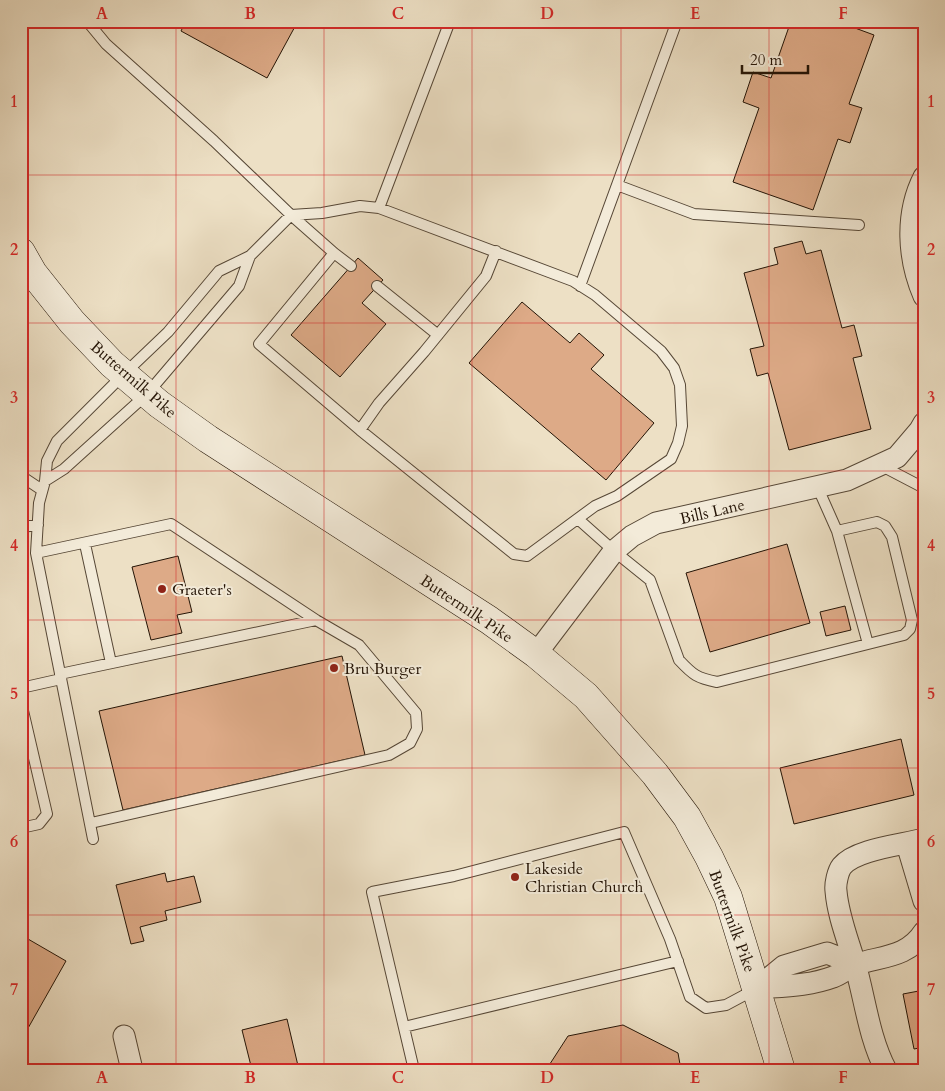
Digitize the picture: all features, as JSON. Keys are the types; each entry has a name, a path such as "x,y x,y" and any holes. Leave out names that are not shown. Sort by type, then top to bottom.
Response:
{"main road":[{"name":"Buttermilk Pike","path":"21,252 34,273 72,322 124,374 147,394 208,439 489,620 536,654 586,696 656,774 687,817 709,857 728,898 781,1070"}],"street":[{"path":"924,177 912,214 911,253 924,296"},
{"name":"Bills Lane","path":"536,654 614,551 632,536 656,523 847,480 897,456 924,423"},
{"path":"886,1070 878,1054 840,913 836,889 840,867 859,853 915,841 924,902"},
{"path":"757,988 802,985 834,977 855,964 898,954 918,941 924,932"},
{"path":"124,1036 132,1070"}],"lane":[{"path":"87,21 106,44 214,141 291,215 351,266"},
{"path":"379,208 450,21"},
{"path":"580,286 677,21"},
{"path":"617,184 694,214 859,225"},
{"path":"93,839 36,553 39,503 44,486 47,461 57,441 168,332 219,271 250,256 291,215 322,213 360,206 379,208 572,281 595,295 661,352 674,368 680,385 682,426 678,443 671,459 617,496 595,506 527,556 514,554 360,430 260,344 334,253"},
{"path":"360,430 379,403 486,276 496,251"},
{"path":"44,486 147,394 238,286 250,256"},
{"path":"377,286 438,334"},
{"path":"879,465 924,488"},
{"path":"21,476 44,486"},
{"path":"817,486 837,531 868,644"},
{"path":"578,519 650,580 679,660 700,679 717,682 904,635 910,629 912,620 892,537 885,526 877,522 837,531"},
{"path":"36,553 171,524 316,620 359,645 416,713 417,729 410,743 389,755 90,823"},
{"path":"21,527 38,525"},
{"path":"85,544 111,663"},
{"path":"21,688 111,663 316,620"},
{"path":"21,702 47,814 39,824 21,828"},
{"path":"414,1070 372,892 454,876 624,832 670,939 690,997 706,1008 726,1005 757,988"},
{"path":"404,1028 678,961"}],"building":[{"path":"186,21 298,21 267,78 181,31"},
{"path":"791,21 836,21 874,35 849,104 862,108 850,143 838,139 813,210 733,182 759,108 743,102 753,72 771,78"},
{"path":"802,241 806,254 821,250 842,328 854,325 862,356 853,358 871,429 789,450 768,373 757,376 750,349 764,346 744,273 778,264 774,248"},
{"path":"358,258 383,280 362,303 386,324 340,377 291,335"},
{"path":"522,302 570,343 579,333 604,355 591,369 654,423 606,480 469,363"},
{"path":"787,544 810,623 710,652 686,573"},
{"name":"Graeter's","path":"178,556 192,612 177,615 182,633 151,640 132,567"},
{"path":"845,606 851,630 826,636 820,612"},
{"path":"342,656 365,755 123,810 99,711"},
{"path":"901,739 914,795 794,824 780,768"},
{"path":"165,873 167,882 194,876 201,902 165,911 167,920 140,927 144,941 131,944 116,885"},
{"path":"28,939 66,961 27,1030 21,1026 21,943 25,945"},
{"path":"924,990 924,1047 914,1049 903,994"},
{"path":"287,1019 299,1070 252,1070 242,1030"},
{"path":"623,1025 678,1053 681,1070 546,1070 568,1036"}],"place":[{"name":"Graeter's","path":"162,589"},
{"name":"Bru Burger","path":"334,668"},
{"name":"Lakeside Christian Church","path":"515,877"}]}
